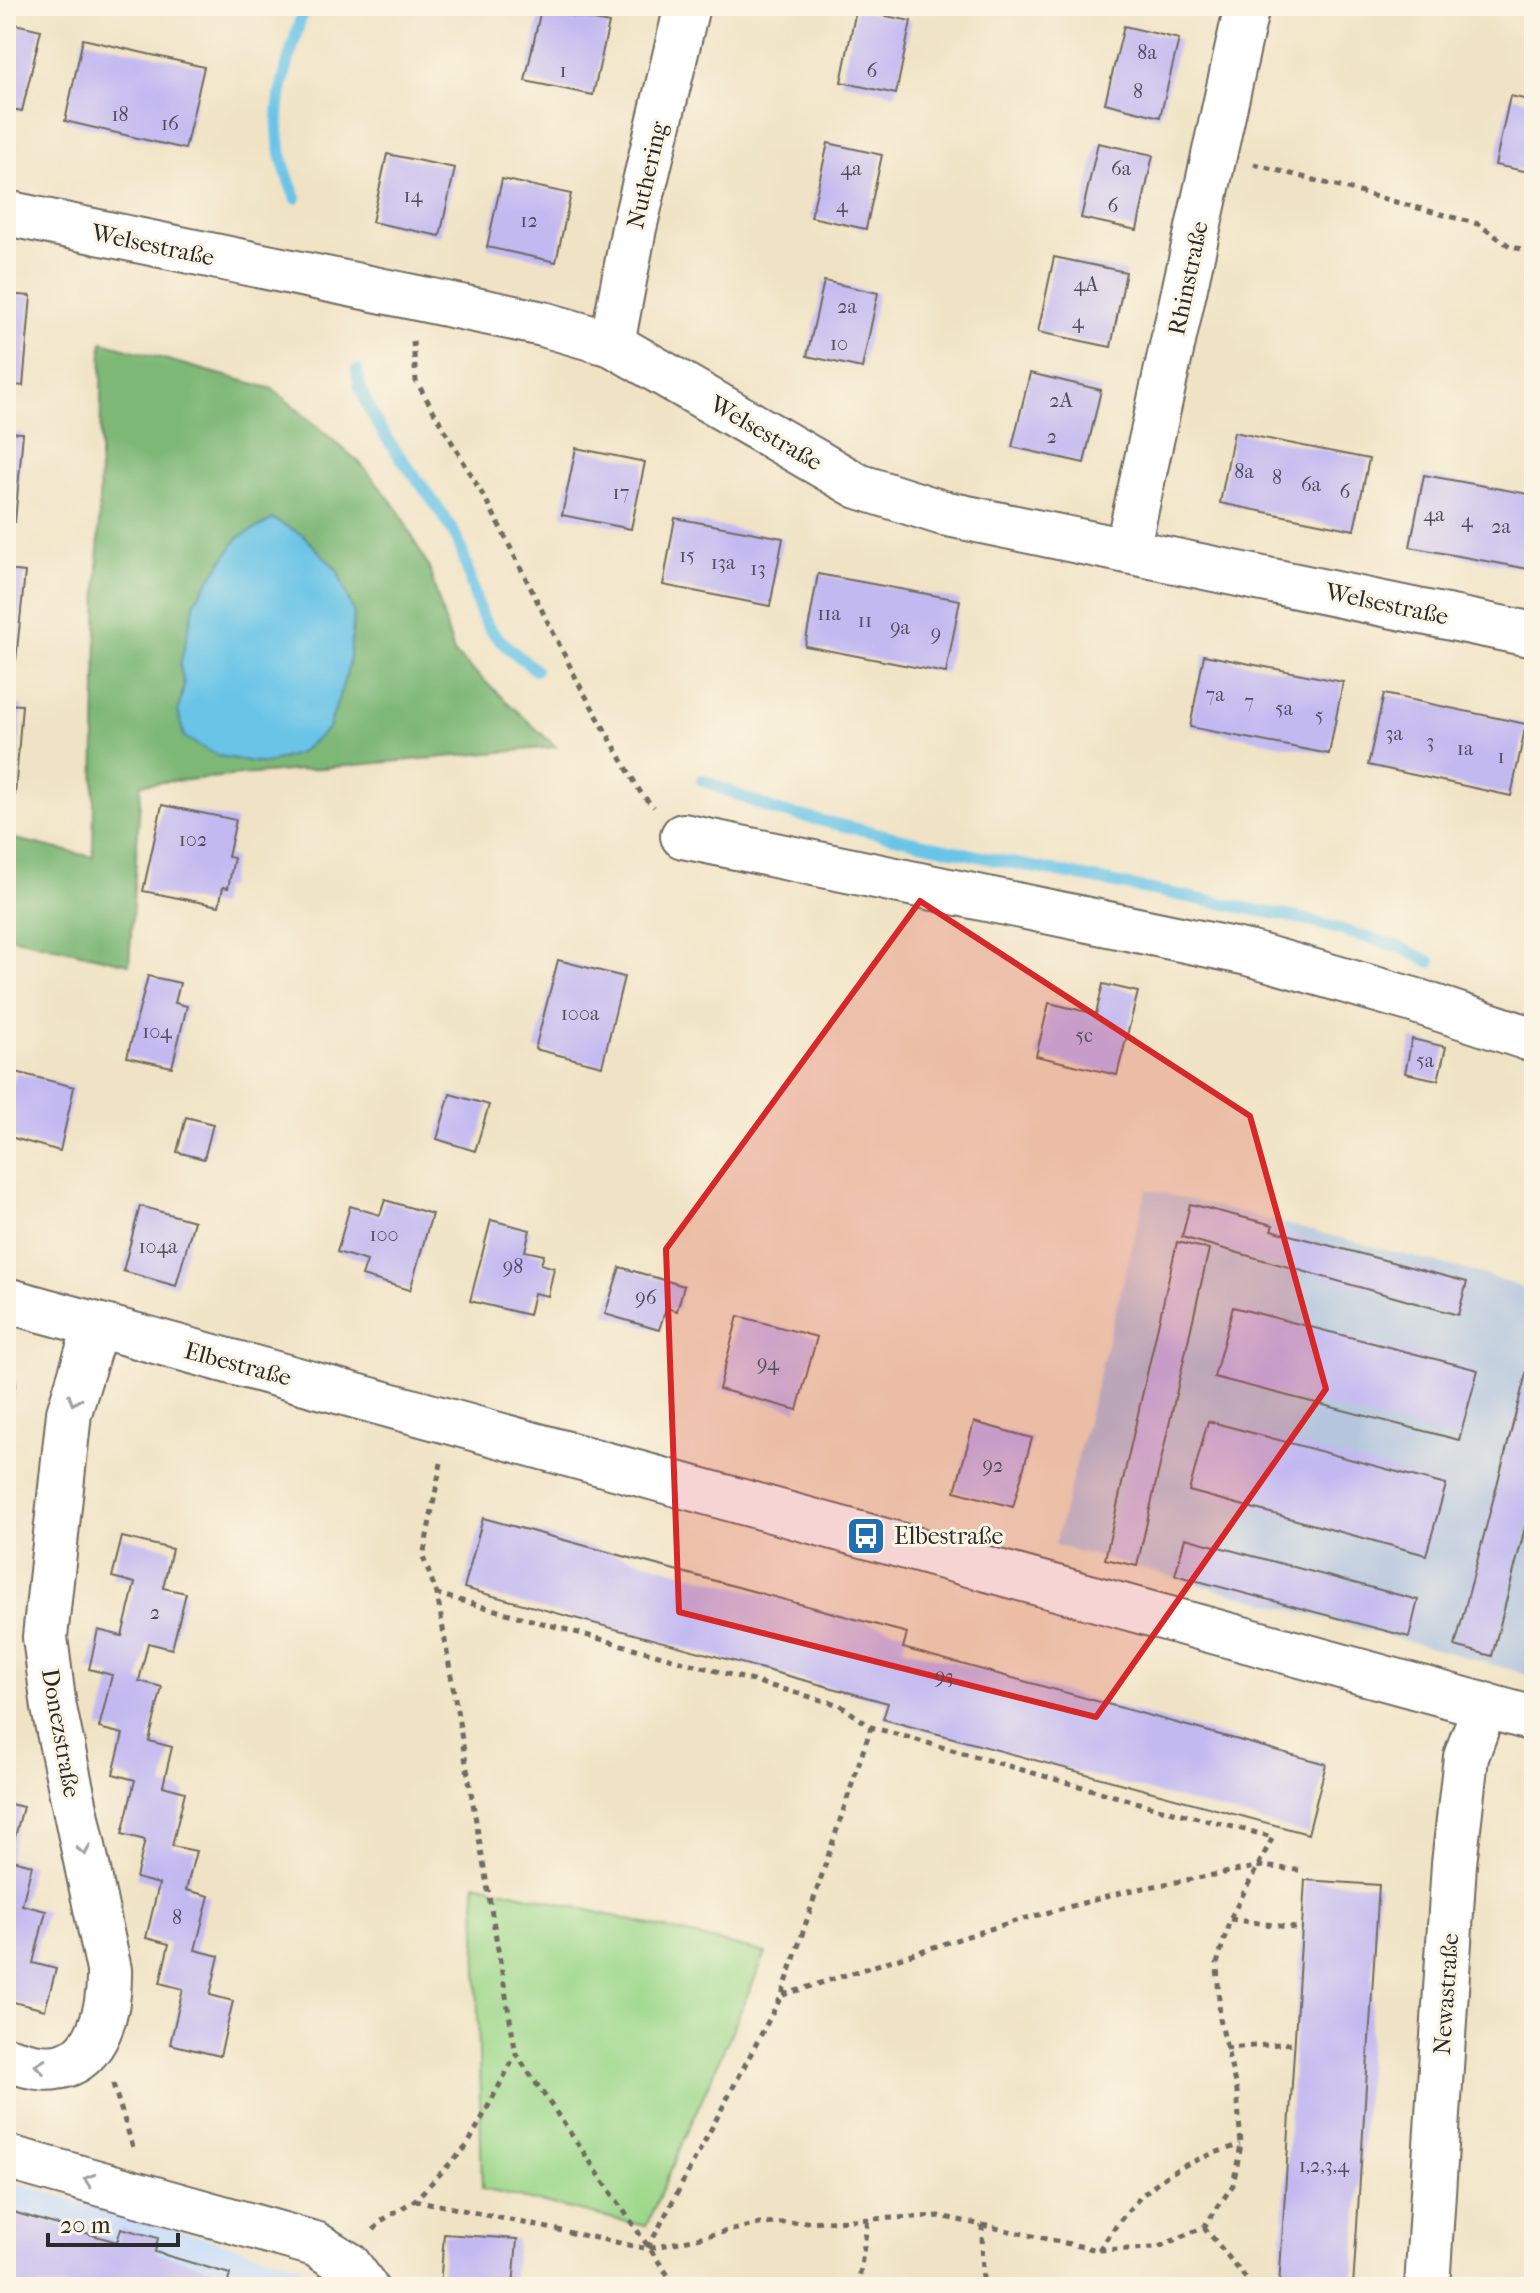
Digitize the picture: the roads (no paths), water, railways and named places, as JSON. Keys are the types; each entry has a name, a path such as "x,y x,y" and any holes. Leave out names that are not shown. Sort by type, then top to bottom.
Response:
{"street":[{"name":"Nuthering","path":"612,344 634,228 687,6"},
{"name":"Rhinstraße","path":"1127,550 1247,6"},
{"name":"Welsestraße","path":"6,213 543,324 612,344 858,486 943,513 1534,635"},
{"path":"683,836 1248,953 1413,1000 1534,1040"},
{"name":"Elbestraße","path":"6,1300 1534,1719"},
{"name":"Donezstraße","path":"6,2059 57,2067 73,2062 90,2048 99,2032 109,1970 54,1708 45,1637 69,1413 96,1325"},
{"name":"Newastraße","path":"1427,2287 1454,1864 1466,1757 1485,1705"},
{"path":"6,2157 315,2244 356,2276"}],"water":[{"path":"273,519 303,535 337,570 354,614 349,665 329,728 299,753 265,764 218,756 184,737 178,711 184,686 180,665 195,601 238,538"}],"waterway":[{"path":"296,198 285,171 278,124 283,80 304,6"},
{"path":"357,370 371,413 456,537 484,620 500,640 535,670"},
{"path":"702,780 774,810 991,859 1303,919 1400,947 1430,962"}],"place":[{"name":"Elbestraße","path":"866,1536"}]}
